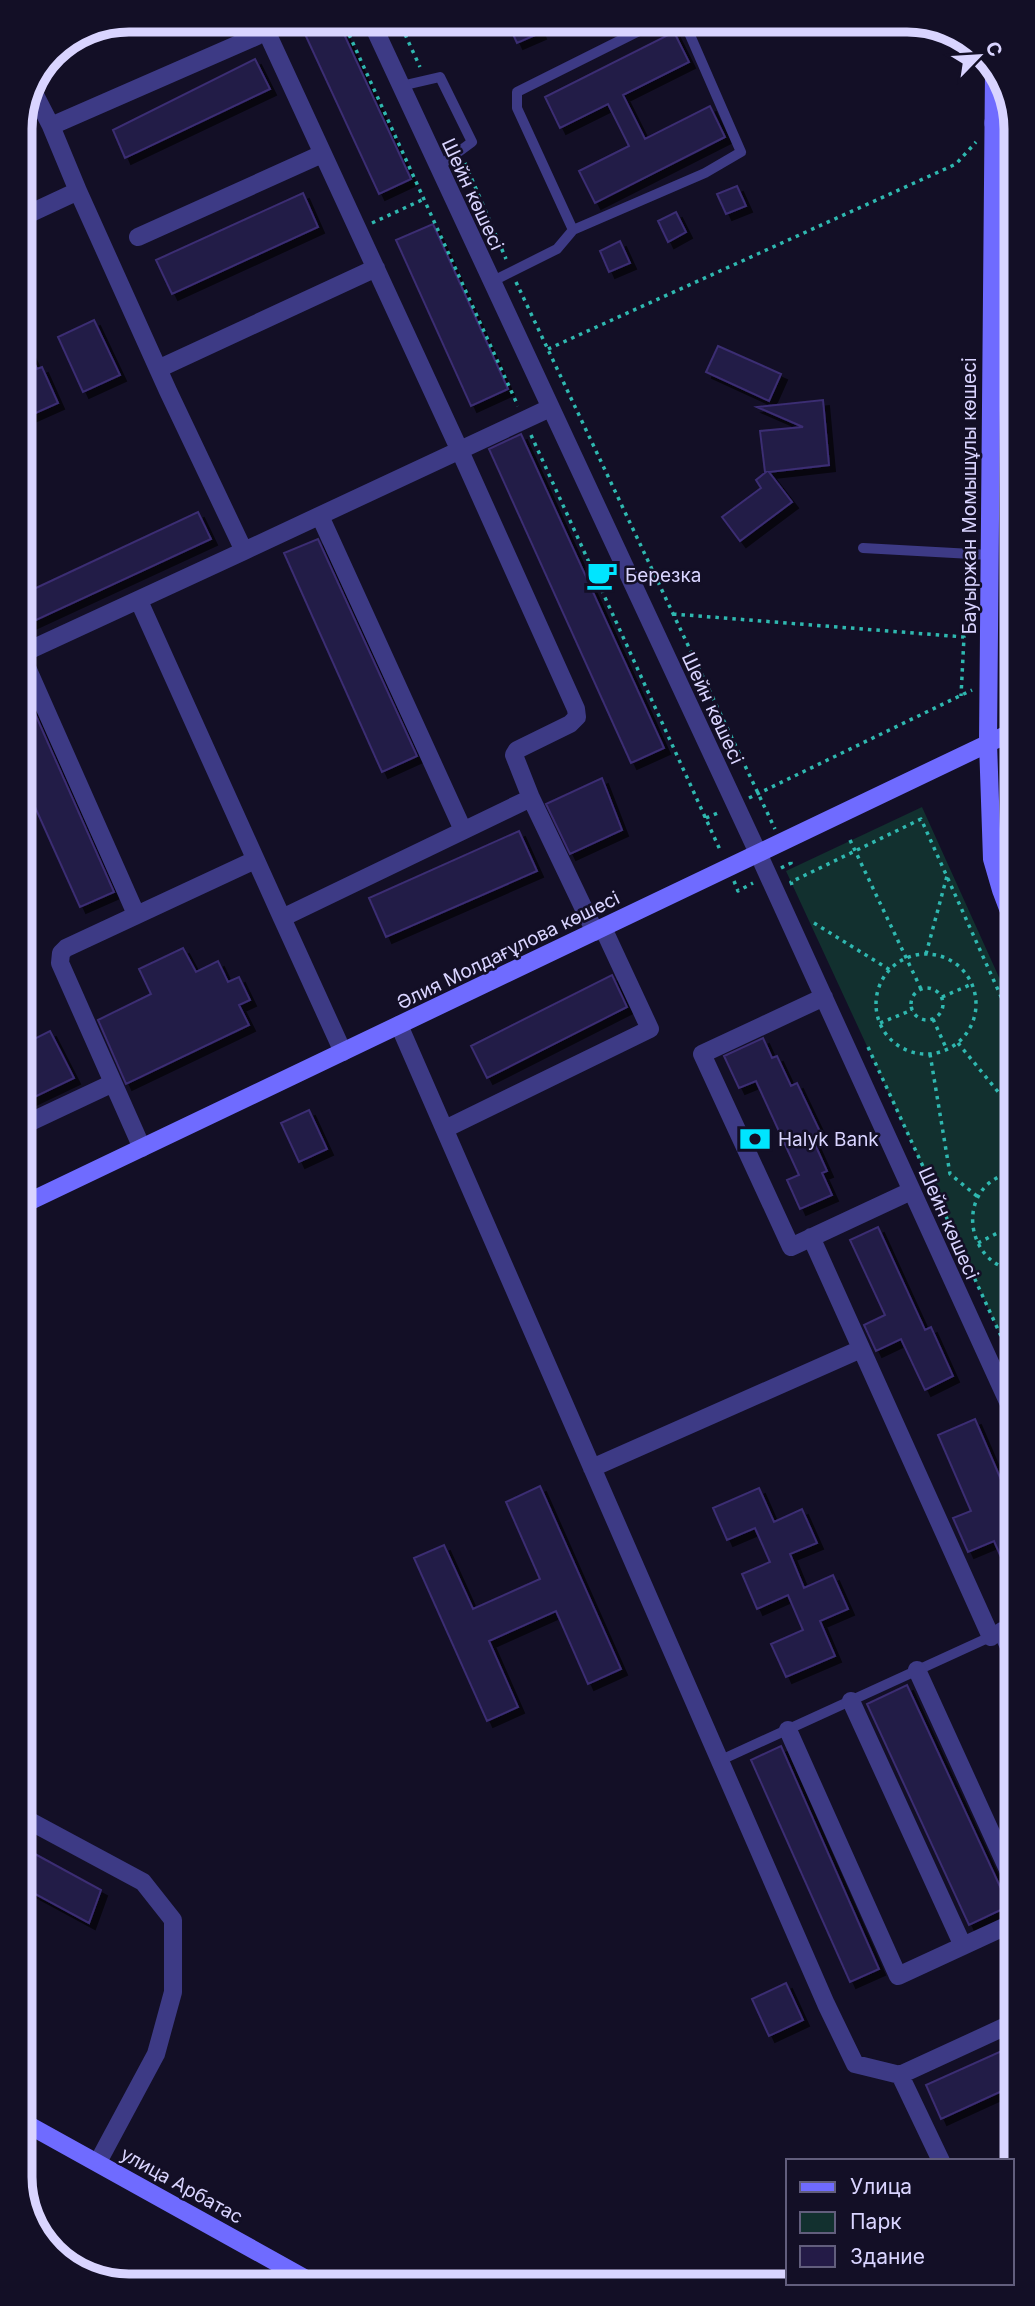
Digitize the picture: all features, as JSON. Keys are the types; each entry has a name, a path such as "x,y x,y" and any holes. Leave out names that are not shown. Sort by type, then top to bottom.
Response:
{"street":[{"path":"51,126 257,36 260,32"},
{"path":"267,32 576,709 577,718 570,724 517,750 514,755 531,798 650,1029 444,1129"},
{"name":"Шейн көшесі","path":"376,32 769,875 1004,1393"},
{"path":"37,99 244,551"},
{"name":"Бауыржан Момышұлы көшесі","path":"999,99 1002,120 992,286 988,743 992,859 1004,900"},
{"path":"138,237 323,154"},
{"path":"32,212 78,191"},
{"path":"159,369 376,268"},
{"path":"32,649 550,408"},
{"path":"320,516 463,830"},
{"path":"139,601 343,1052"},
{"path":"32,679 136,914"},
{"name":"Әлия Молдағұлова көшесі","path":"32,1200 1004,736"},
{"path":"282,918 531,798"},
{"path":"142,1148 60,963 61,953 66,948 136,914 255,860"},
{"path":"824,997 702,1054 791,1247 911,1191"},
{"path":"399,1025 826,2004 855,2064 900,2075 1004,2027"},
{"path":"32,1121 113,1083"},
{"path":"811,1237 861,1349 1002,1631"},
{"path":"592,1468 861,1349"},
{"path":"917,1670 1004,1861"},
{"path":"851,1700 963,1946"},
{"path":"788,1730 898,1976 1004,1927"},
{"path":"32,1822 143,1882 173,1920 173,1992 156,2054 98,2162"},
{"path":"900,2075 940,2159"},
{"name":"улица Арбатас","path":"32,2127 297,2274"}],"lane":[{"path":"573,230 517,108 517,92 637,32"},
{"path":"491,282 557,249 573,230 705,173 741,152 689,32"},
{"path":"401,86 440,76 472,142 438,167"},
{"path":"992,286 1004,292"},
{"path":"991,411 1004,404"},
{"path":"863,548 990,555"},
{"path":"721,1760 1002,1631"}],"path":[{"path":"348,32 738,891 791,863 511,272 460,151"},
{"path":"404,32 426,80"},
{"path":"548,349 956,164 1002,120"},
{"path":"358,230 424,199"},
{"path":"673,614 964,637 961,696 736,806 706,818"},
{"path":"797,894 791,882 921,819 1004,1003"},
{"path":"850,841 921,989"},
{"path":"926,954 947,876"},
{"path":"808,919 814,931"},
{"path":"814,923 890,970"},
{"path":"926,954 953,961 965,972 977,1002 975,1020 967,1035 947,1050 921,1055 904,1050 890,1040 876,1010 877,994 890,970 906,958 926,954"},
{"path":"942,997 972,984"},
{"path":"921,989 934,989 942,997 941,1012 933,1019 918,1018 912,1010 914,994 921,989"},
{"path":"880,1023 912,1010"},
{"path":"933,1019 947,1050"},
{"path":"864,1040 1004,1343"},
{"path":"958,1043 1004,1099"},
{"path":"930,1054 950,1174 978,1197"},
{"path":"1003,1175 985,1187 978,1197 972,1217 978,1243 992,1261 1004,1266"},
{"path":"978,1243 1004,1230"}],"green space":[{"path":"922,807 1004,988 1004,1343 786,871"}],"building":[{"path":"304,32 343,32 411,179 379,194"},
{"path":"512,32 540,32 540,33 517,43"},
{"path":"674,32 689,62 623,95 645,139 710,106 725,137 595,203 579,171 629,146 608,104 560,128 545,97"},
{"path":"255,59 270,89 125,158 113,130"},
{"path":"737,186 746,206 726,214 717,194"},
{"path":"303,193 318,227 172,294 156,260"},
{"path":"676,212 686,232 668,242 658,221"},
{"path":"433,224 508,389 471,406 396,240"},
{"path":"620,241 630,263 609,272 600,251"},
{"path":"94,320 120,375 83,392 58,337"},
{"path":"718,346 781,374 769,401 706,372"},
{"path":"32,358 37,369 42,367 58,403 32,415"},
{"path":"823,400 829,465 769,472 792,502 740,541 722,517 761,488 756,480 766,472 760,431 803,427 757,407"},
{"path":"521,434 664,748 631,763 489,449"},
{"path":"198,512 211,539 32,622 32,590"},
{"path":"318,539 417,756 382,772 284,553"},
{"path":"32,707 114,892 80,907 32,800"},
{"path":"602,778 622,830 570,854 546,804"},
{"path":"519,831 537,871 386,937 369,898"},
{"path":"183,948 196,972 218,961 228,982 239,977 250,1000 239,1005 249,1025 126,1084 98,1020 151,994 139,969"},
{"path":"612,975 627,1007 487,1078 471,1046"},
{"path":"50,1031 74,1078 32,1098 32,1040"},
{"path":"763,1038 772,1058 777,1056 791,1086 797,1083 823,1138 814,1142 827,1171 822,1173 832,1195 800,1209 787,1180 799,1175 756,1081 739,1088 724,1056"},
{"path":"309,1110 327,1149 299,1162 281,1123"},
{"path":"878,1227 925,1330 931,1327 953,1376 925,1390 901,1339 876,1351 864,1325 885,1315 850,1240"},
{"path":"975,1419 1004,1487 1004,1564 994,1541 968,1552 953,1518 971,1511 938,1435"},
{"path":"540,1486 621,1669 588,1684 556,1611 489,1641 518,1707 487,1721 414,1558 444,1545 473,1609 540,1579 506,1502"},
{"path":"759,1488 774,1522 802,1509 817,1543 790,1554 804,1588 833,1575 848,1609 820,1621 835,1656 786,1677 771,1644 803,1630 788,1595 757,1609 742,1574 770,1562 755,1528 727,1540 713,1508"},
{"path":"907,1685 1004,1895 1004,1908 969,1925 867,1704"},
{"path":"781,1746 879,1969 850,1982 751,1760"},
{"path":"32,1852 101,1890 89,1923 32,1892"},
{"path":"786,1983 803,2020 769,2036 752,1999"},
{"path":"1004,2050 1004,2090 941,2119 926,2085"}],"place":[{"name":"Березка","path":"602,575"},
{"name":"Halyk Bank","path":"755,1139"}]}
